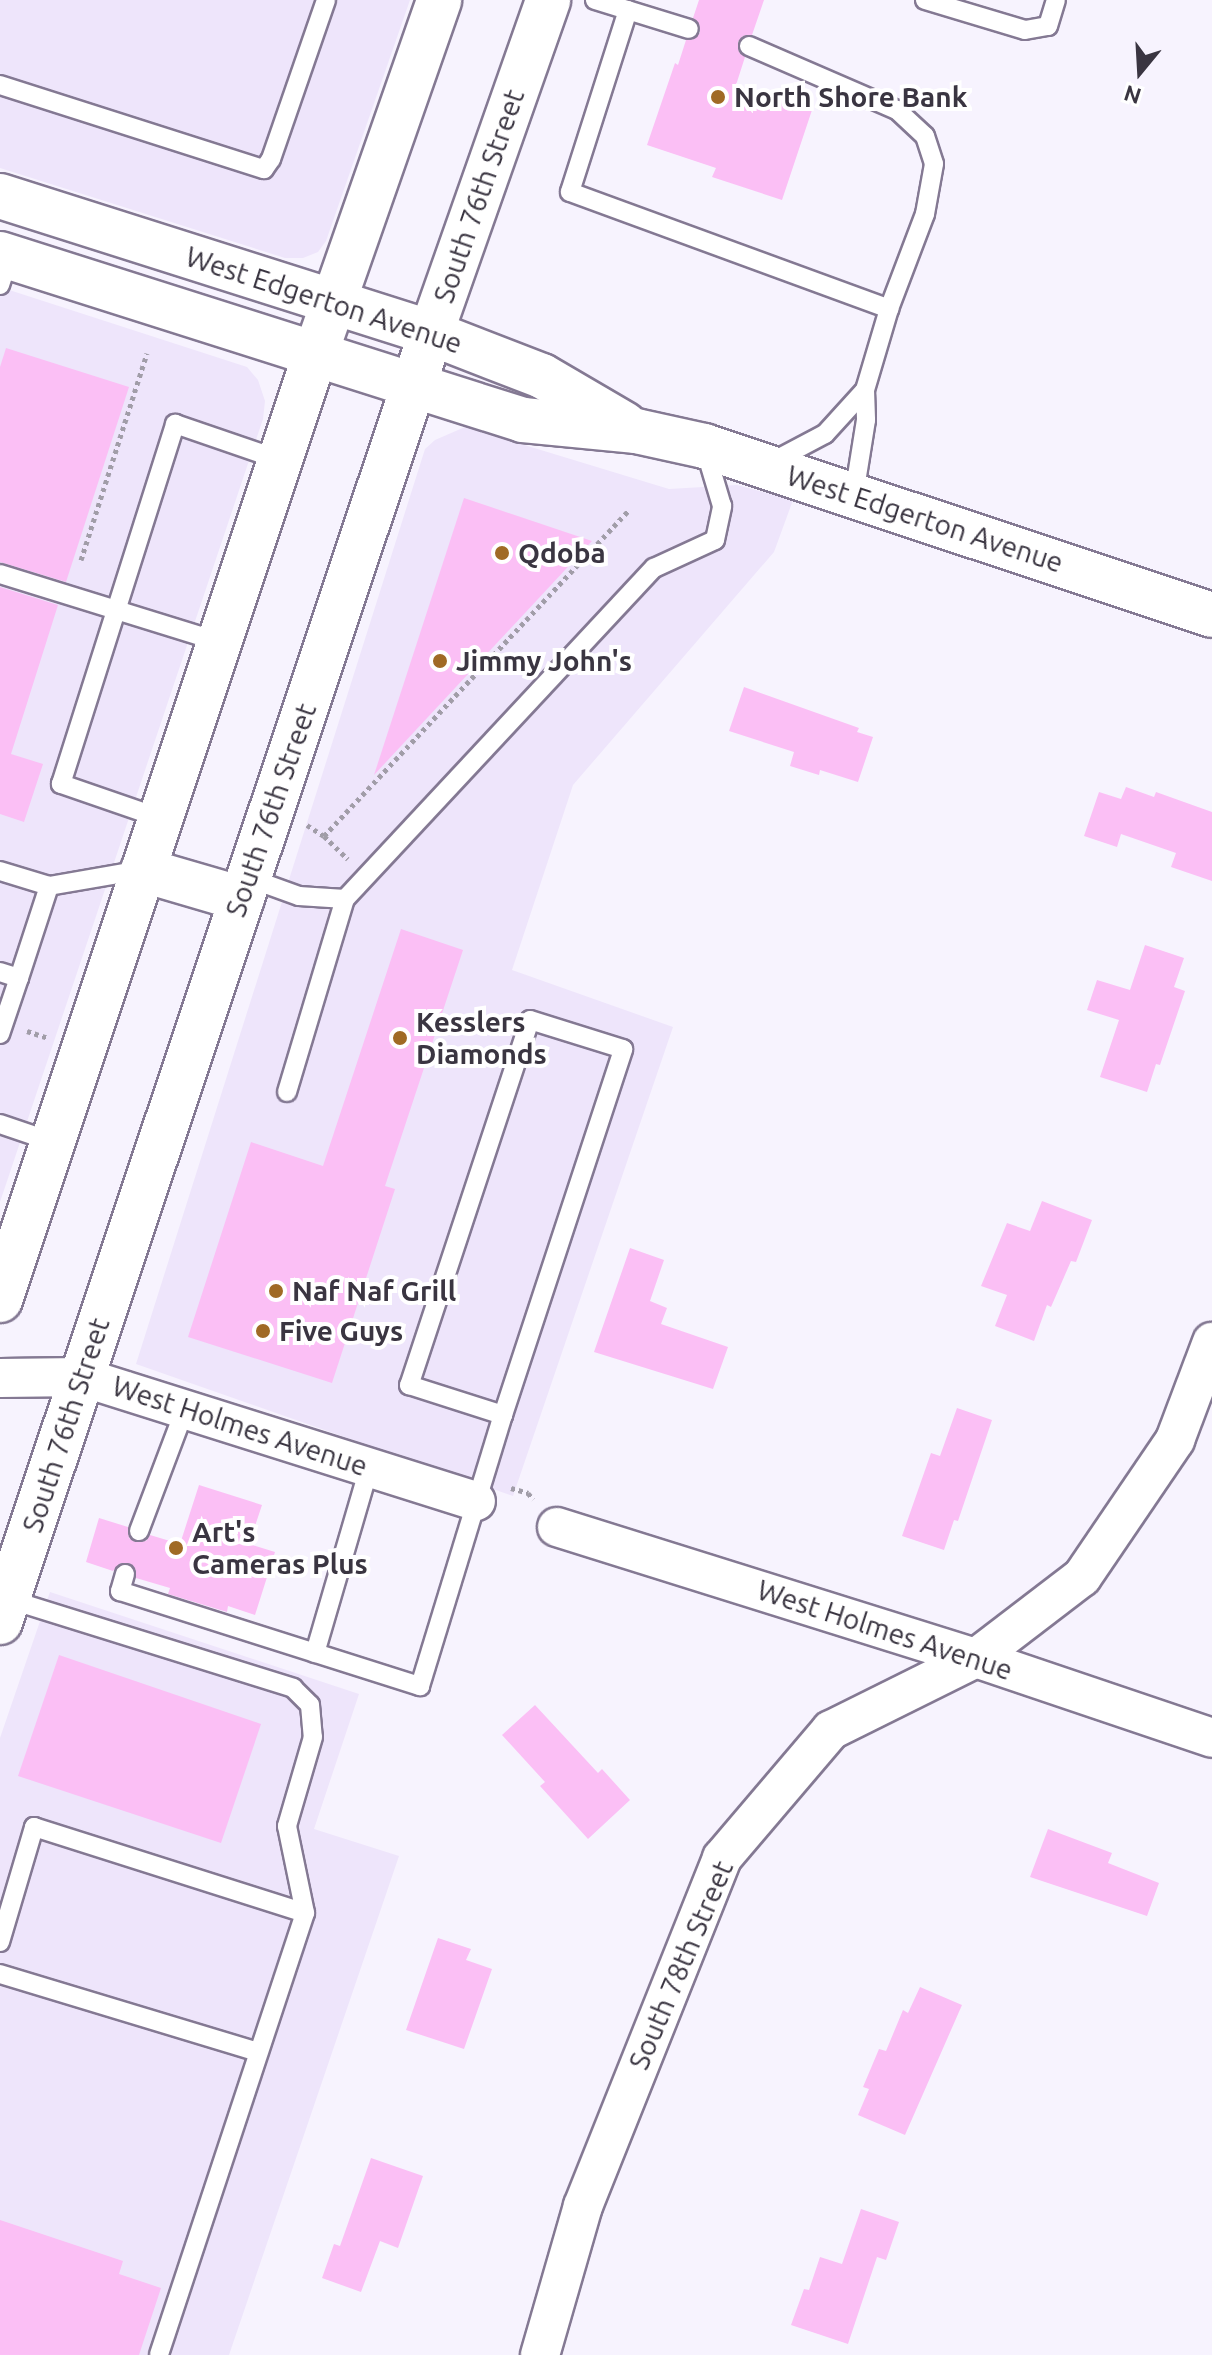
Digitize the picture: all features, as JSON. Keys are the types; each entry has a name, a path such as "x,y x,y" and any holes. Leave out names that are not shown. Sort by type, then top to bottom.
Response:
{"main road":[{"path":"2,1290 315,355 439,0"},
{"name":"South 76th Street","path":"4,1610 431,333 548,0"},
{"name":"West Edgerton Avenue","path":"0,196 431,333 542,376 636,431"},
{"name":"West Edgerton Avenue","path":"3,266 315,355 523,420 636,431 704,446 1212,615"},
{"path":"143,870 245,888"}],"street":[{"name":"South 78th Street","path":"540,2355 583,2206 722,1858 831,1730 976,1658 1082,1577 1175,1440 1212,1342"},
{"name":"West Holmes Avenue","path":"0,1378 82,1377 369,1468 480,1490"},
{"name":"West Holmes Avenue","path":"557,1527 976,1658 1212,1738"}],"lane":[{"path":"0,85 264,169 271,159 326,0"},
{"path":"595,0 689,29"},
{"path":"925,0 1025,30 1048,26 1056,0"},
{"path":"628,10 570,192 889,309"},
{"path":"749,46 897,110 925,136 934,164 925,214 889,309 865,390 866,420 854,495"},
{"path":"764,466 825,434 865,390"},
{"path":"161,818 61,784 175,424 280,460"},
{"path":"287,1092 345,899 654,568 715,540 722,506 704,446"},
{"path":"0,574 220,642"},
{"path":"0,871 49,886 143,870"},
{"path":"0,1034 49,886"},
{"path":"245,888 345,899"},
{"path":"0,972 19,978"},
{"path":"125,1574 120,1591 420,1686 503,1415 623,1049 530,1020 409,1385 503,1415"},
{"path":"0,1124 53,1142"},
{"path":"139,1531 185,1409"},
{"path":"315,1653 369,1468"},
{"path":"4,1610 293,1688 310,1705 313,1737 287,1826 305,1913 159,2355"},
{"path":"0,1942 34,1827 305,1913"},
{"path":"0,1974 259,2052"}],"path":[{"path":"81,560 147,353"},
{"path":"324,836 628,511"},
{"path":"306,825 324,836 366,876"},
{"path":"480,1490 528,1493 557,1527"}],"shaded area":[{"path":"0,0 410,0 326,241 318,252 303,258 285,258 0,168"},
{"path":"0,287 247,367 258,380 265,401 263,419 0,1202"},
{"path":"465,427 669,489 737,485 793,500 774,552 573,785 512,970 673,1027 513,1496 136,1364 425,449 435,440"},
{"path":"50,1592 359,1694 314,1829 399,1856 229,2355 0,2355 0,1738"}],"building":[{"name":"North Shore Bank","path":"699,0 764,0 752,35 743,36 738,42 739,52 745,57 736,85 812,110 782,200 712,177 716,168 647,145 675,63 678,65 686,40 692,40 700,33 700,26 693,18"},
{"path":"6,348 129,387 66,582 0,562 0,367"},
{"path":"464,498 592,541 374,775"},
{"path":"0,587 58,605 11,754 43,764 24,822 0,814"},
{"path":"744,687 859,728 857,732 873,737 858,782 820,770 819,775 790,766 794,752 729,731"},
{"path":"1126,787 1154,797 1156,792 1212,812 1212,881 1171,867 1176,853 1121,834 1117,847 1084,836 1099,792 1121,799"},
{"path":"401,929 463,950 385,1186 395,1189 332,1383 188,1337 251,1142 323,1166"},
{"path":"1145,945 1184,958 1174,987 1185,991 1160,1065 1156,1064 1147,1092 1100,1077 1119,1020 1087,1010 1097,980 1130,990"},
{"path":"1042,1201 1092,1220 1076,1262 1071,1261 1051,1307 1047,1305 1034,1341 995,1326 1007,1295 981,1286 1007,1223 1030,1231"},
{"path":"630,1248 664,1260 650,1301 667,1308 661,1324 728,1347 713,1389 594,1352"},
{"path":"957,1408 992,1420 958,1521 954,1520 944,1550 902,1536 931,1453 940,1456"},
{"name":"Art's Cameras Plus","path":"199,1485 262,1505 249,1544 275,1552 255,1615 228,1606 227,1612 168,1594 170,1588 136,1578 136,1570 129,1563 121,1563 113,1571 86,1562 99,1518 128,1527 129,1538 136,1542 146,1541 150,1535 180,1544"},
{"path":"59,1655 261,1724 221,1843 18,1776"},
{"path":"535,1705 598,1773 602,1769 630,1800 588,1839 540,1786 545,1782 502,1735"},
{"path":"1048,1829 1112,1853 1108,1863 1159,1883 1147,1916 1030,1877"},
{"path":"438,1938 471,1949 466,1960 492,1969 464,2049 406,2030"},
{"path":"920,1987 962,2005 905,2135 858,2115 869,2089 863,2087 879,2049 886,2051 903,2010 908,2013"},
{"path":"371,2158 423,2176 398,2248 380,2241 361,2292 322,2278 334,2244 340,2246"},
{"path":"861,2209 899,2222 886,2260 877,2257 848,2344 791,2325 804,2289 809,2290 820,2257 842,2264"},
{"path":"0,2220 123,2261 119,2274 161,2288 139,2355 0,2355"}],"place":[{"name":"North Shore Bank","path":"718,97"},
{"name":"Qdoba","path":"502,553"},
{"name":"Jimmy John's","path":"440,661"},
{"name":"Kesslers Diamonds","path":"400,1038"},
{"name":"Naf Naf Grill","path":"276,1291"},
{"name":"Five Guys","path":"263,1331"},
{"name":"Art's Cameras Plus","path":"176,1548"}]}
